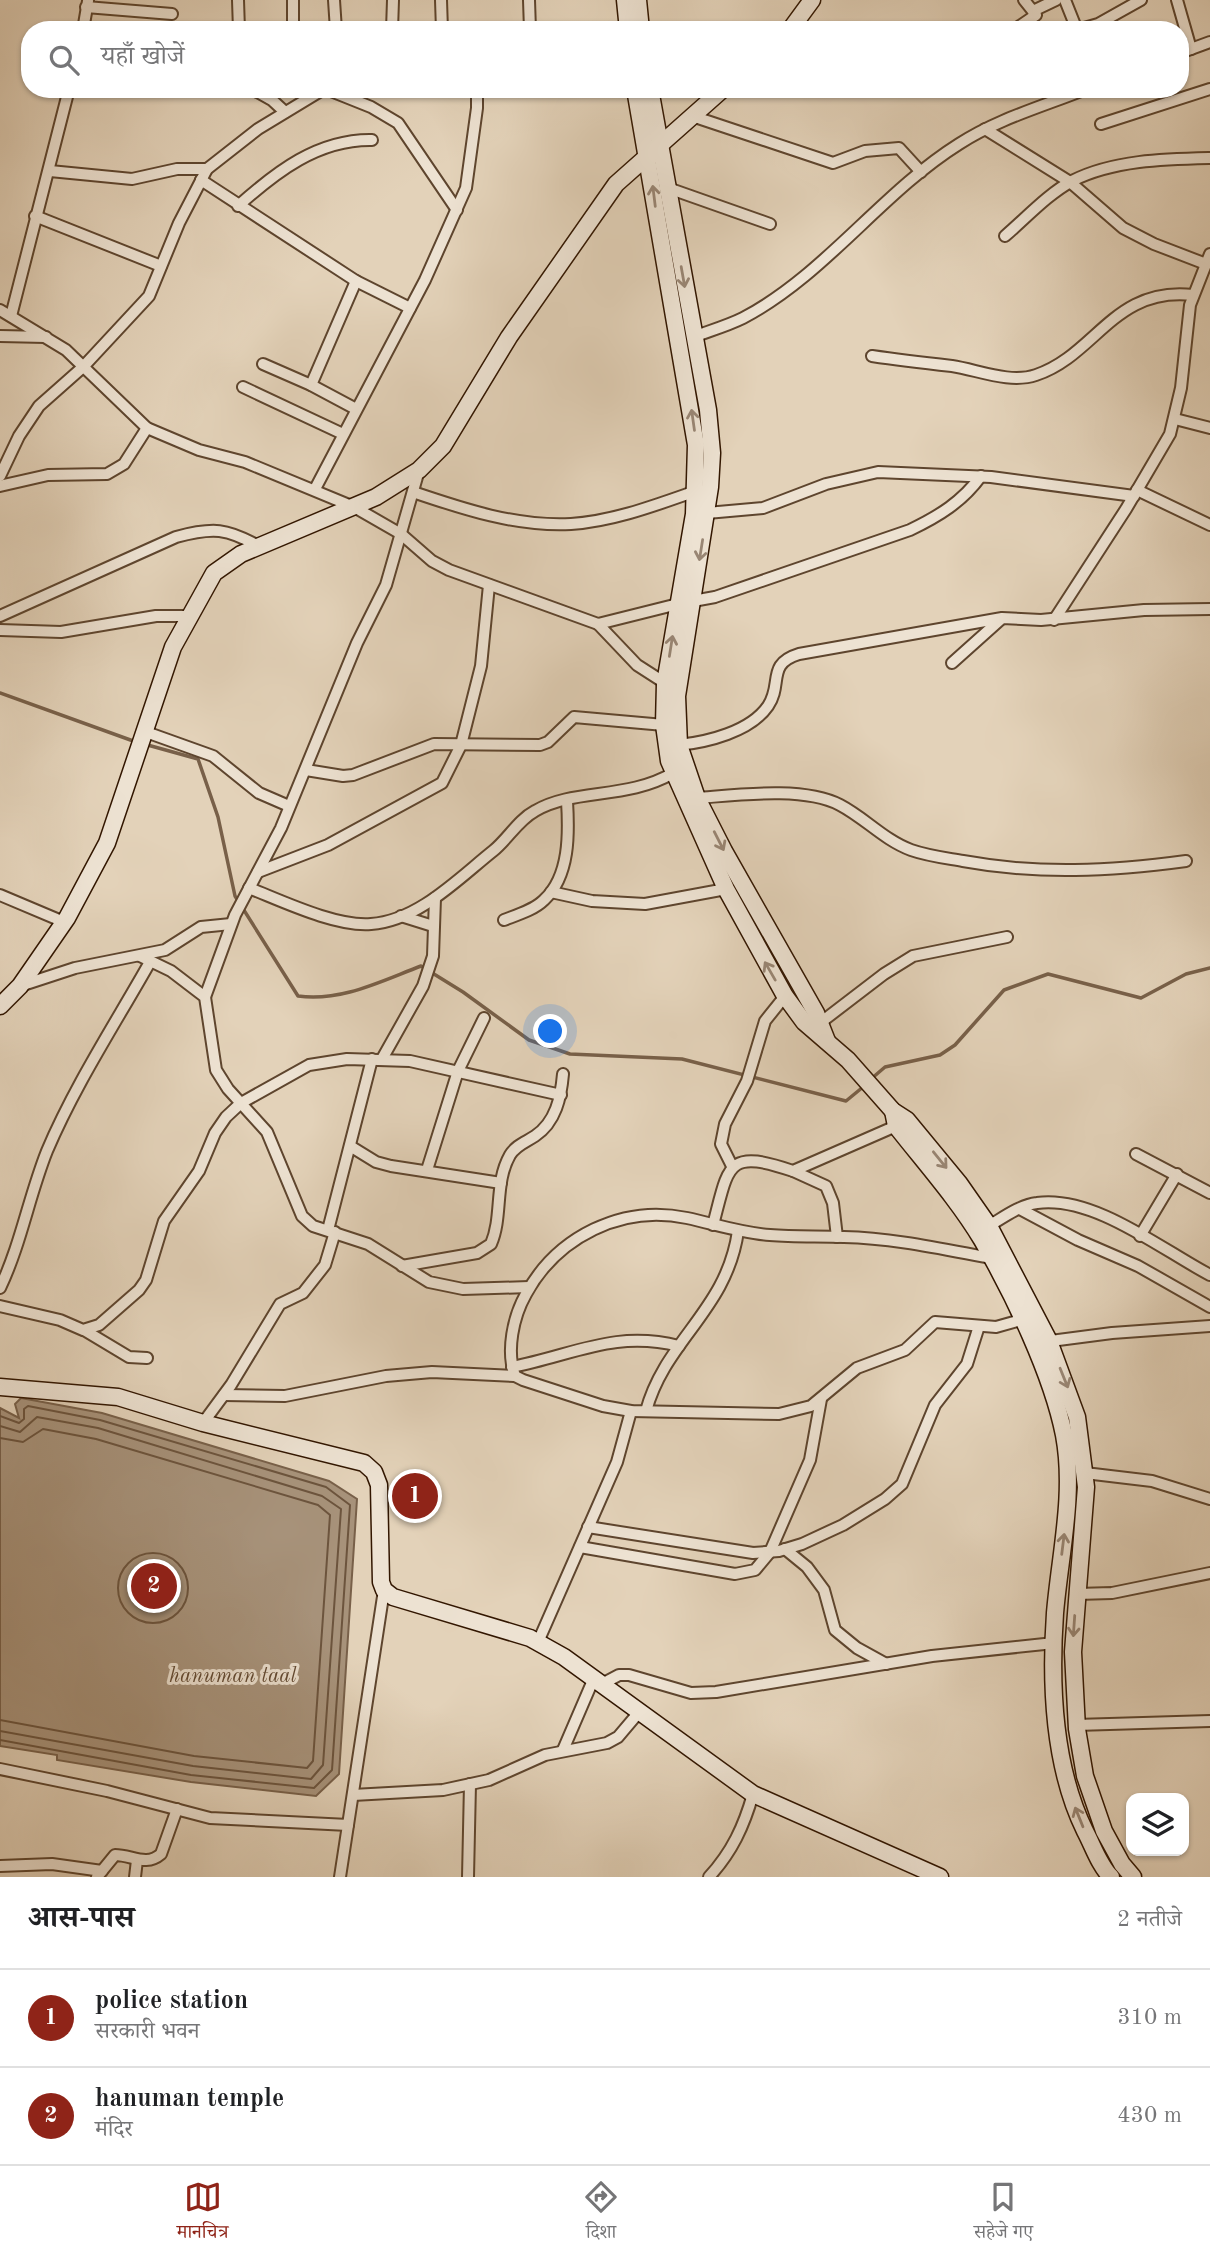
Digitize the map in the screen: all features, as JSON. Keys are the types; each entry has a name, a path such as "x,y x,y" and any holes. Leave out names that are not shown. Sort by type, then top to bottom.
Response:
{"street":[{"path":"237,0 238,21"},
{"path":"293,0 293,21"},
{"path":"334,0 335,21"},
{"path":"392,21 393,0"},
{"path":"441,0 442,21"},
{"path":"528,0 529,21"},
{"path":"625,0 627,21"},
{"path":"638,0 640,21"},
{"path":"797,21 813,0"},
{"path":"1024,0 1036,15 1027,21"},
{"path":"1032,11 1056,0"},
{"path":"1065,0 1073,21"},
{"path":"1103,21 1141,0"},
{"path":"1177,0 1181,21"},
{"path":"84,21 87,3 172,14"},
{"path":"1189,50 1210,42"},
{"path":"1189,96 1210,89"},
{"path":"11,316 67,98"},
{"path":"268,98 285,112"},
{"path":"0,476 19,436 39,406 83,368 149,296 208,169 245,138 285,112 297,98"},
{"path":"348,98 371,107 398,123 457,210"},
{"path":"316,489 410,308 457,210 466,188 472,159 476,98"},
{"path":"638,98 668,188 708,410 712,453 707,513 665,683 664,725 673,773 726,889 785,996 804,1022 852,1065 877,1095 959,1208 991,1258 1021,1320 1041,1343 1068,1468 1055,1643 1058,1728 1067,1786 1082,1824 1111,1877"},
{"path":"650,98 653,149 669,300 696,445 696,491 677,696 679,745 697,798 820,1023 827,1043"},
{"path":"0,1006 20,986 64,922 107,843 173,647 214,573 260,547 354,507 419,470 443,446 465,414 509,337 596,209 616,184 713,98"},
{"path":"693,337 743,318 758,308 808,271 921,172 985,129 1063,98"},
{"path":"1101,124 1182,98"},
{"path":"692,116 833,163 865,151 899,148 921,172"},
{"path":"985,129 1070,182 1123,228 1154,244 1208,259 1193,295 1175,419 1135,493 1054,620"},
{"path":"238,206 291,163 337,144 372,140"},
{"path":"1005,236 1070,182 1097,171 1129,164 1210,158"},
{"path":"50,171 132,179 177,169 208,169"},
{"path":"201,180 356,281 410,308"},
{"path":"668,188 770,224"},
{"path":"35,216 161,266"},
{"path":"312,385 356,281"},
{"path":"872,356 1002,376 1033,376 1051,369 1136,304 1165,294 1193,295"},
{"path":"0,310 48,337 147,429 316,489 401,534 432,561 598,624 637,665 665,683"},
{"path":"0,336 48,337"},
{"path":"263,364 312,385 356,409"},
{"path":"243,387 343,434"},
{"path":"1175,419 1210,428"},
{"path":"0,486 48,475 107,474 124,464 147,429"},
{"path":"419,470 386,585 357,643 306,770 233,919 205,997 216,1070 267,1132 296,1208 313,1226 369,1244 429,1282 463,1289 529,1287"},
{"path":"707,513 763,508 826,484 878,472 981,476 1135,493 1210,525"},
{"path":"598,624 715,597 910,530 941,515 964,497 981,476"},
{"path":"413,492 474,513 572,524 646,509 696,491"},
{"path":"0,616 126,557 194,532 234,532 260,547"},
{"path":"258,872 328,845 433,789 448,775 461,745 481,666 489,584"},
{"path":"679,745 702,742 723,735 766,709 773,696 779,667 785,658 1002,618 1054,620 1144,610 1210,609"},
{"path":"0,631 61,632 156,616 190,616"},
{"path":"952,663 1002,618"},
{"path":"306,770 353,775 434,744 540,745 560,732 569,720 582,716 664,725"},
{"path":"144,736 214,755 259,793 289,806"},
{"path":"248,890 358,924 372,924 401,916 435,898 500,845 534,811 567,801 633,790 673,773"},
{"path":"697,798 769,794 820,798 838,803 892,841 912,851 981,864 1064,872 1117,870 1186,861"},
{"path":"505,920 535,907 551,892 560,874 567,847 567,801"},
{"path":"551,892 592,901 646,904 726,889"},
{"path":"0,895 64,922"},
{"path":"203,1423 224,1395 280,1304 303,1293 325,1265 350,1146 377,1059 423,986 433,956 435,898"},
{"path":"401,916 433,926"},
{"path":"20,986 75,968 145,959 176,945 201,927 233,919"},
{"path":"820,1023 884,974 913,956 1007,937"},
{"path":"145,959 171,971 205,997"},
{"path":"0,1288 15,1251 27,1205 65,1111 145,959"},
{"path":"732,1166 721,1144 725,1124 747,1081 765,1021 785,996"},
{"path":"427,1170 458,1071 484,1017"},
{"path":"83,1330 99,1325 139,1290 146,1280 164,1221 199,1171 215,1133 241,1103 309,1065 327,1060 410,1061 561,1095"},
{"path":"402,1266 487,1248 495,1235 501,1183 511,1153 548,1123 561,1095 563,1074"},
{"path":"793,1171 894,1119 907,1120 959,1183 989,1226 1077,1417 1085,1473 1073,1652 1076,1725 1085,1776 1104,1831 1122,1864 1133,1877"},
{"path":"350,1146 376,1162 501,1183"},
{"path":"1136,1154 1210,1193"},
{"path":"713,1225 732,1166 745,1160 759,1159 826,1186 833,1203 837,1237"},
{"path":"1140,1236 1177,1174"},
{"path":"989,1226 1037,1203 1076,1207 1111,1219 1210,1275"},
{"path":"1020,1209 1070,1236 1138,1266 1210,1307"},
{"path":"514,1371 514,1325 529,1287 570,1241 587,1230 615,1221 649,1215 684,1217 738,1231 787,1237 837,1237 924,1245 991,1258"},
{"path":"646,1411 656,1382 720,1290 733,1261 738,1231"},
{"path":"0,1306 60,1320 129,1357 147,1358"},
{"path":"514,1371 603,1406 631,1411 779,1414 811,1406 857,1368 905,1350 935,1322 996,1326 1021,1320"},
{"path":"589,1527 707,1548 770,1552 785,1549 843,1525 885,1499 902,1484 910,1471 923,1428 935,1405 967,1364 979,1326"},
{"path":"1041,1343 1210,1326"},
{"path":"224,1395 285,1396 386,1376 432,1371 514,1371 597,1343 642,1340 679,1346"},
{"path":"0,1387 118,1397 203,1423 349,1458 374,1472 379,1485 381,1582 384,1590 340,1877"},
{"path":"580,1547 735,1574 755,1570 770,1552 810,1460 821,1399"},
{"path":"538,1642 617,1462 631,1411"},
{"path":"1085,1473 1153,1481 1210,1499"},
{"path":"785,1549 807,1567 824,1590 835,1630 857,1648 886,1664"},
{"path":"1077,1594 1112,1593 1210,1573"},
{"path":"384,1590 393,1597 538,1642 596,1680 753,1794 940,1877"},
{"path":"596,1680 629,1675 691,1693 716,1692 886,1664 1055,1643"},
{"path":"563,1750 596,1680"},
{"path":"353,1795 443,1790 470,1784 563,1750 607,1743 618,1737 640,1712"},
{"path":"1076,1725 1210,1721"},
{"path":"0,1769 210,1818 348,1825"},
{"path":"468,1877 470,1784"},
{"path":"709,1877 728,1856 746,1820 753,1794"},
{"path":"0,1866 52,1864 100,1874 116,1855 150,1860 161,1854 177,1809"},
{"path":"135,1877 137,1860"}],"water":[{"name":"hanuman taal","path":"21,1398 102,1413 329,1481 357,1499 339,1774 316,1796 191,1782 57,1760 57,1755 0,1746 0,1408 19,1418 15,1404","holes":["147,1579 162,1582 159,1596 145,1593"]}],"waterway":[{"path":"0,693 136,742"},
{"path":"144,744 198,759 218,817 235,896 298,996 345,993 421,966 463,992 529,1040 570,1054 682,1059 846,1101 863,1087"},
{"path":"871,1079 885,1067 940,1055 955,1045 1004,990 1048,974 1141,998 1186,974 1210,968"}],"place":[{"name":"police station","path":"415,1496"},
{"name":"hanuman temple","path":"154,1586"}]}
